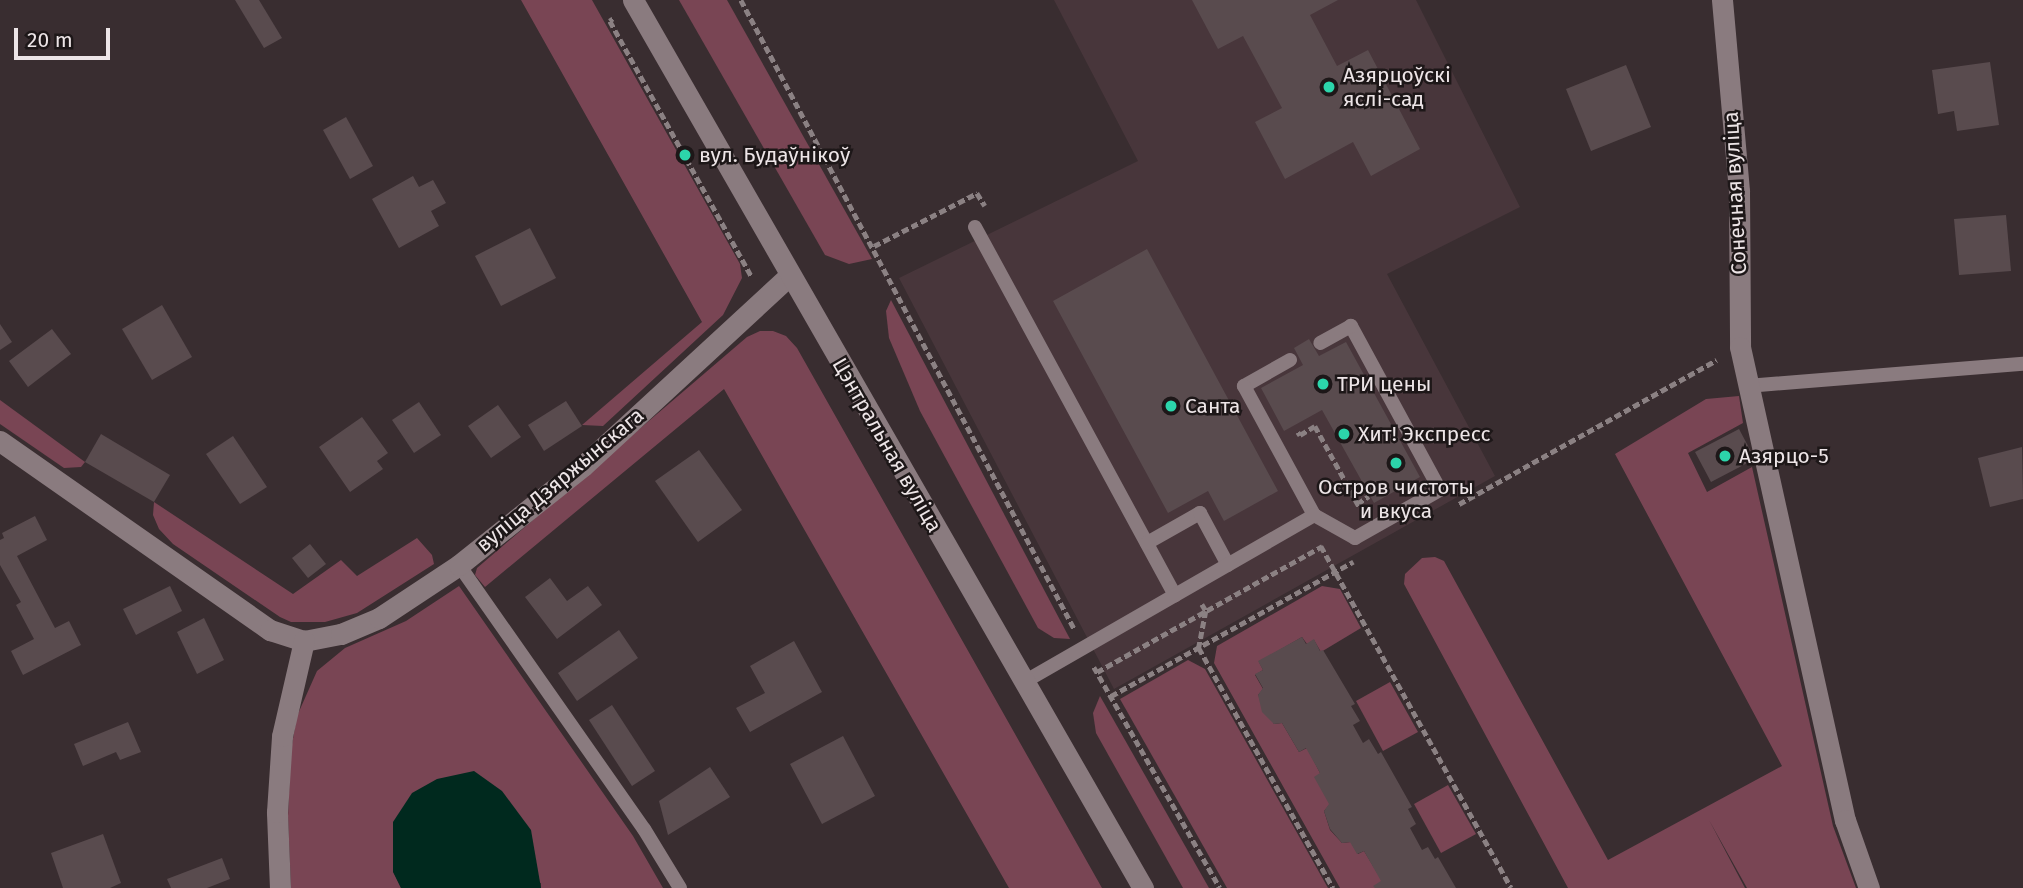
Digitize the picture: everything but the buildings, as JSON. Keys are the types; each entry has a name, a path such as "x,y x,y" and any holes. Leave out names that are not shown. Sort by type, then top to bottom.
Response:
{"street":[{"name":"Цэнтральная вуліца","path":"633,0 789,276 1143,888"},
{"name":"Сонечная вуліца","path":"1722,0 1739,191 1740,347 1845,820 1869,888"},
{"name":"вуліца Дзяржынскага","path":"0,441 270,630 304,641 341,634 379,618 459,565 583,466 789,276"},
{"path":"279,888 277,812 282,736 304,641"}],"lane":[{"path":"975,227 1175,595"},
{"path":"1290,360 1244,386 1314,515 1355,538 1440,490 1351,326 1320,343"},
{"path":"1747,386 2023,364"},
{"path":"1147,543 1200,513 1228,565"},
{"path":"1024,682 1314,515"},
{"path":"459,565 644,829 680,888"}],"path":[{"path":"741,0 1097,672 1220,888"},
{"path":"656,103 764,299"},
{"path":"1097,672 1367,520 1315,426 1300,435 1298,431"},
{"path":"1358,503 1369,496"},
{"path":"1321,546 1511,888"},
{"path":"1206,611 1199,648 1334,888"}],"shaded area":[{"path":"521,0 592,0 740,264 742,278 723,315 603,426 582,425 702,322"},
{"path":"679,0 727,0 872,259 849,264 825,255"},
{"path":"1054,0 1416,0 1520,207 1387,274 1495,476 1114,689 899,278 1138,161"},
{"path":"891,300 1070,639 1054,638 1038,628 920,411 889,338 886,311"},
{"path":"760,331 773,331 786,336 797,348 1102,888 1009,888 724,389 485,587 475,575 477,568 747,337"},
{"path":"1739,396 1743,423 1688,453 1707,492 1752,467 1833,826 1856,888 1747,888 1709,820 1745,888 1568,888 1404,584 1405,574 1422,558 1435,557 1444,561 1608,860 1782,766 1615,454 1706,399"},
{"path":"0,400 85,462 81,467 64,468 0,424"},
{"path":"154,502 293,594 341,560 357,576 417,538 432,555 434,564 357,613 325,622 291,622 173,544 159,529 153,515"},
{"path":"459,586 633,836 663,888 541,888 541,883 393,871 401,888 291,888 288,816 291,750 297,716 317,671 345,648 406,621"},
{"path":"1322,586 1340,589 1361,628 1321,652 1314,640 1307,644 1302,637 1259,662 1263,670 1255,675 1263,689 1258,695 1274,724 1282,723 1299,752 1307,748 1320,773 1330,804 1324,811 1330,830 1342,843 1351,842 1358,854 1364,851 1382,881 1375,888 1340,888 1214,663 1217,646"},
{"path":"1188,660 1205,669 1328,888 1227,888 1120,699"},
{"path":"1390,682 1418,732 1383,751 1356,701"},
{"path":"1100,696 1209,888 1183,888 1096,733 1093,713"},
{"path":"474,771 502,791 531,830 541,888 401,888 393,872 393,822 412,793 437,779"},
{"path":"1448,785 1476,834 1441,853 1414,804"}],"place":[{"name":"Азярцоўскі яслі-сад","path":"1329,87"},
{"name":"вул. Будаўнікоў","path":"685,155"},
{"name":"ТРИ цены","path":"1323,384"},
{"name":"Санта","path":"1171,406"},
{"name":"Хит! Экспресс","path":"1344,434"},
{"name":"Азярцо-5","path":"1725,456"},
{"name":"Остров чистоты и вкуса","path":"1396,463"}]}
